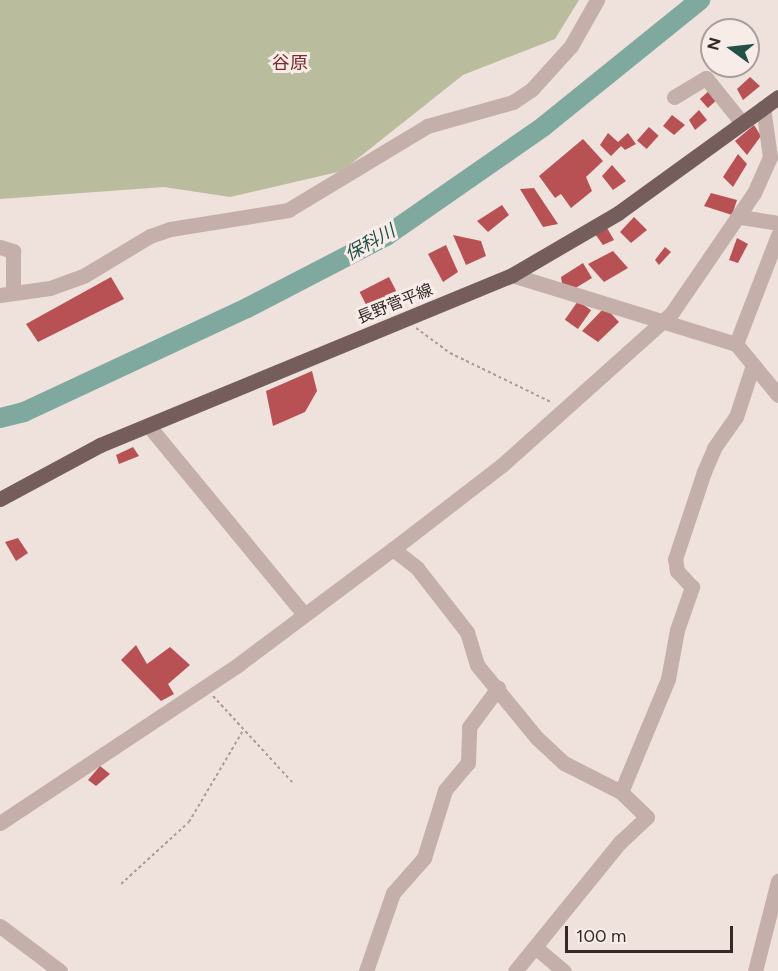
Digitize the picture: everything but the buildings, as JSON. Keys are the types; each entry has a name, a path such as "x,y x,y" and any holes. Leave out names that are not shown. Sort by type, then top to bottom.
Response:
{"main road":[{"name":"長野菅平線","path":"0,500 100,445 512,275 618,213 778,97"}],"street":[{"path":"0,247 13,251 7,293 50,288 85,276 150,236 170,229 288,210 427,126 513,102 532,89 571,46 597,0"},
{"path":"674,97 706,78 742,123"},
{"path":"0,823 205,687 393,549 502,465 664,321 741,217 770,158 763,107"},
{"path":"741,217 778,223"},
{"path":"736,344 778,235"},
{"path":"512,275 736,344 778,395"},
{"path":"621,792 668,679 677,630 692,587 677,571 675,559 704,472 714,448 736,417 753,365"},
{"path":"148,425 303,613"},
{"path":"393,549 417,568 467,632 477,665 537,738 564,763 621,792 647,818 620,842 515,971"},
{"path":"366,971 393,892 424,858 446,790 468,763 469,727 498,688"},
{"path":"755,971 778,881"},
{"path":"0,926 60,971"},
{"path":"535,947 564,971"}],"path":[{"path":"404,320 450,353 565,409"},
{"path":"205,687 292,782"},
{"path":"121,884 189,822 244,729"}],"green space":[{"path":"0,0 579,0 555,39 463,75 342,171 230,197 164,187 0,199"}],"waterway":[{"name":"保科川","path":"0,418 24,412 247,308 386,236 544,126 700,0"}],"district":[{"name":"谷原","path":"290,63"}]}
